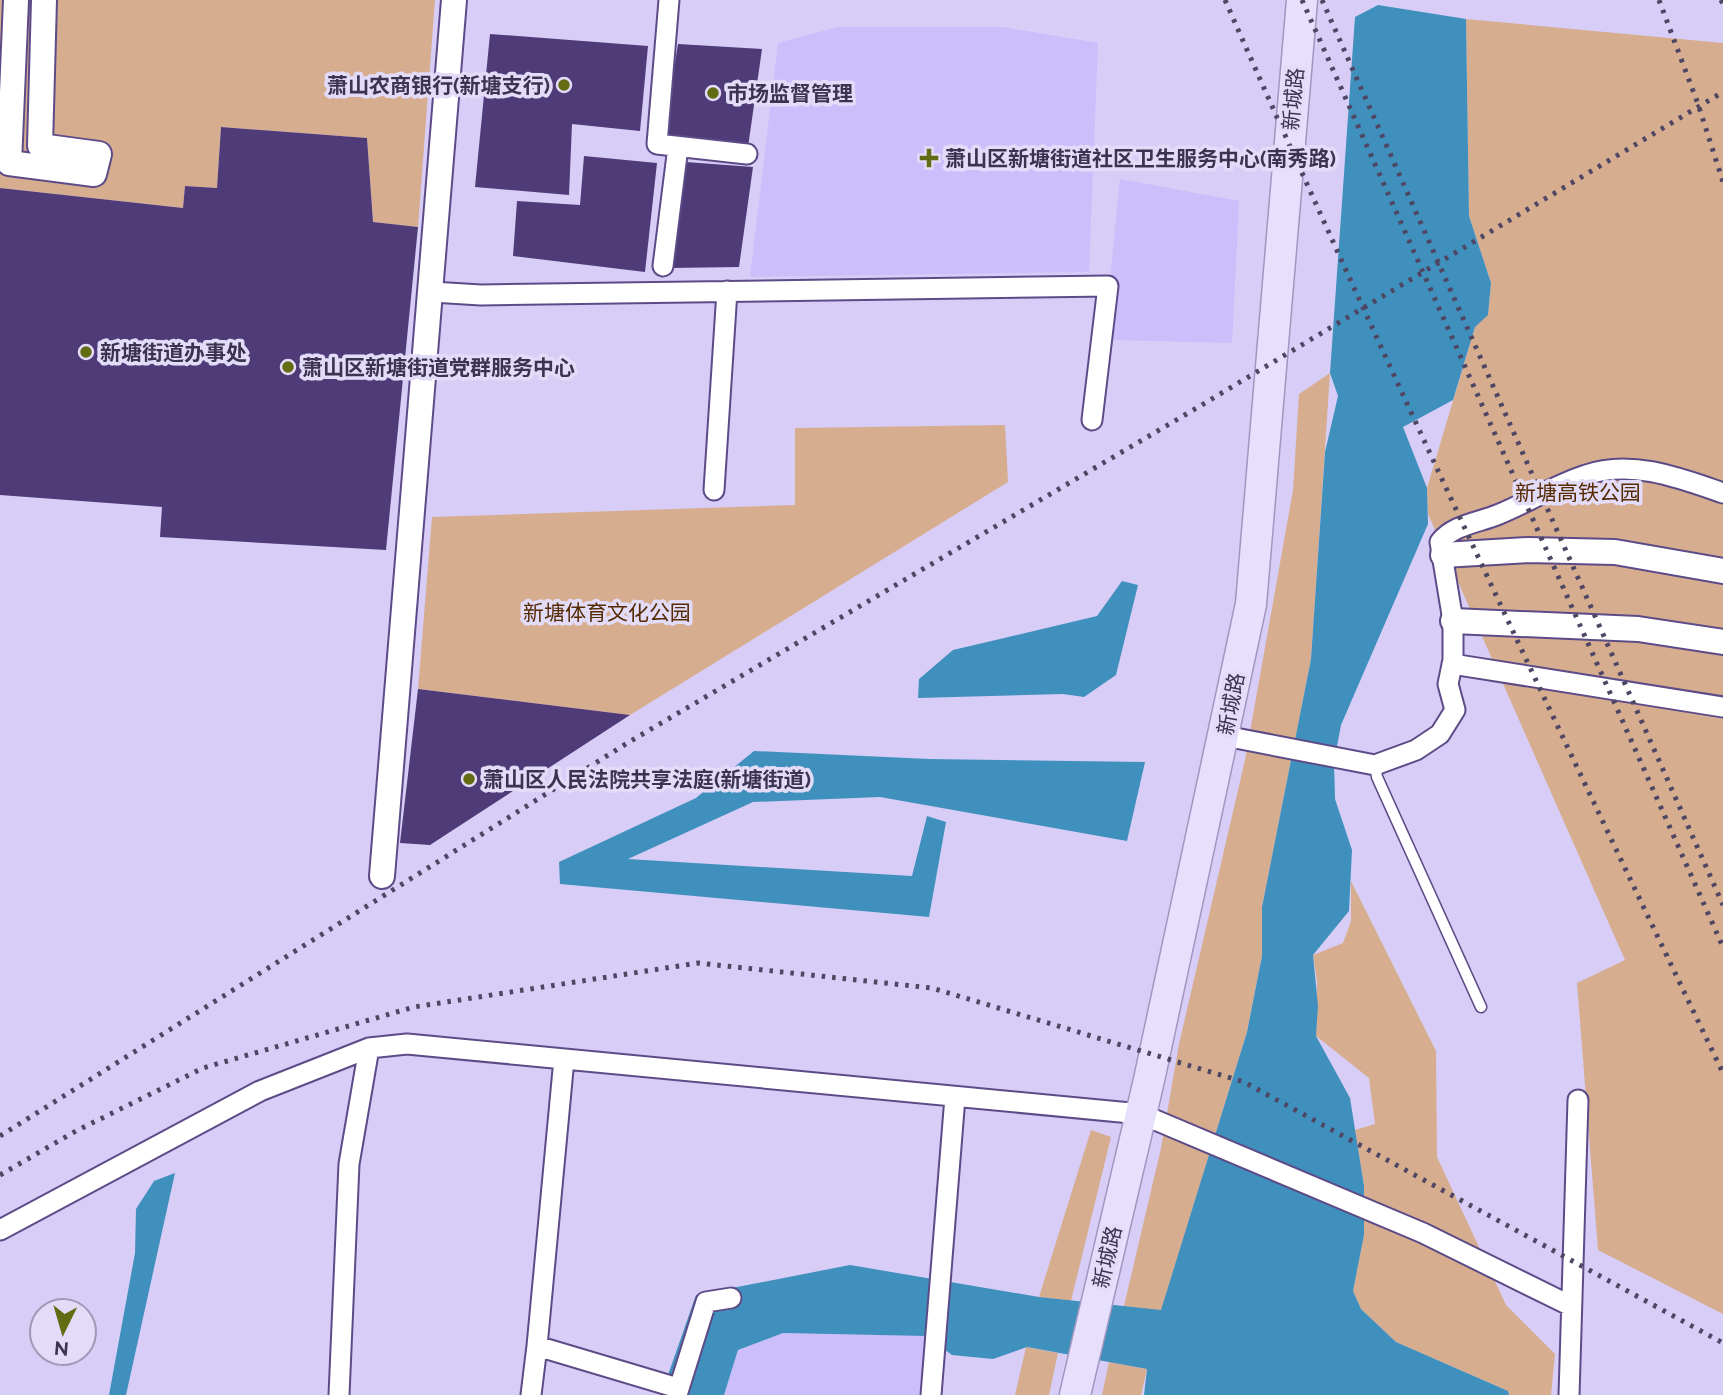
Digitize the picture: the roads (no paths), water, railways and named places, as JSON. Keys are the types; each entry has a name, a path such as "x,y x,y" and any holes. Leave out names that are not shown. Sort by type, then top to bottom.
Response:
{"main road":[{"name":"新城路","path":"1075,1395 1238,602 1288,0"},
{"name":"新城路","path":"1062,1395 1134,1114 1225,736 1251,604 1302,0"}],"street":[{"path":"16,0 9,163 94,174 99,154 40,146 44,0"},
{"path":"382,876 454,0"},
{"path":"668,0 657,144 747,155"},
{"path":"663,266 678,146"},
{"path":"432,292 481,295 1108,286 1092,420"},
{"path":"714,491 727,291"},
{"path":"1225,736 1376,765 1416,750 1440,734 1455,710 1448,684 1452,664 1453,621 1440,542 1448,531 1497,515 1586,475 1608,469 1636,468 1723,493"},
{"path":"1443,555 1528,550 1615,552 1723,571"},
{"path":"1453,621 1638,629 1723,642"},
{"path":"1452,664 1723,707"},
{"path":"0,1230 260,1091 369,1048 407,1044 1134,1114 1188,1132 1423,1233 1572,1306"},
{"path":"340,1395 349,1164 369,1048"},
{"path":"531,1395 564,1059"},
{"path":"931,1395 955,1097"},
{"path":"1569,1395 1578,1100"},
{"path":"537,1346 677,1391 706,1302 731,1298"}],"lane":[{"path":"1376,765 1377,777 1481,1007"}],"water":[{"path":"1378,5 1466,19 1469,216 1491,283 1488,315 1475,327 1453,400 1403,427 1427,488 1428,524 1341,725 1334,762 1335,799 1352,850 1349,911 1313,955 1318,1006 1316,1036 1350,1098 1364,1186 1364,1235 1353,1291 1361,1309 1396,1342 1508,1391 1509,1395 1144,1395 1147,1369 1027,1347 993,1359 952,1355 926,1336 783,1333 738,1350 724,1395 661,1395 696,1295 850,1265 1039,1297 1161,1310 1247,1032 1262,956 1262,907 1311,659 1325,452 1338,396 1330,373 1355,17"},
{"path":"1122,581 1138,585 1116,675 1084,697 1063,694 918,698 919,679 953,650 1097,616"},
{"path":"754,751 929,759 1145,762 1127,841 880,797 753,802 628,859 912,876 927,816 946,822 929,917 560,884 559,862 696,798"},
{"path":"175,1173 126,1395 109,1395 135,1253 136,1209 154,1181"}],"railway":[{"path":"1225,0 1470,538 1723,1073"},
{"path":"1302,0 1723,947"},
{"path":"1322,0 1723,905"},
{"path":"1659,0 1698,104 1723,182"},
{"path":"1721,0 1723,4"},
{"path":"0,1136 629,742 1200,406 1723,92"},
{"path":"0,1175 76,1131 203,1068 414,1007 698,963 932,988 1244,1082 1723,1343"}],"place":[{"name":"萧山农商银行(新塘支行)","path":"564,85"},
{"name":"市场监督管理","path":"713,93"},
{"name":"萧山区新塘街道社区卫生服务中心(南秀路)","path":"929,158"},
{"name":"新塘街道办事处","path":"86,352"},
{"name":"萧山区新塘街道党群服务中心","path":"288,367"},
{"name":"萧山区人民法院共享法庭(新塘街道)","path":"469,779"}],"park label":[{"name":"新塘高铁公园","path":"1578,492"},
{"name":"新塘体育文化公园","path":"607,612"}]}
